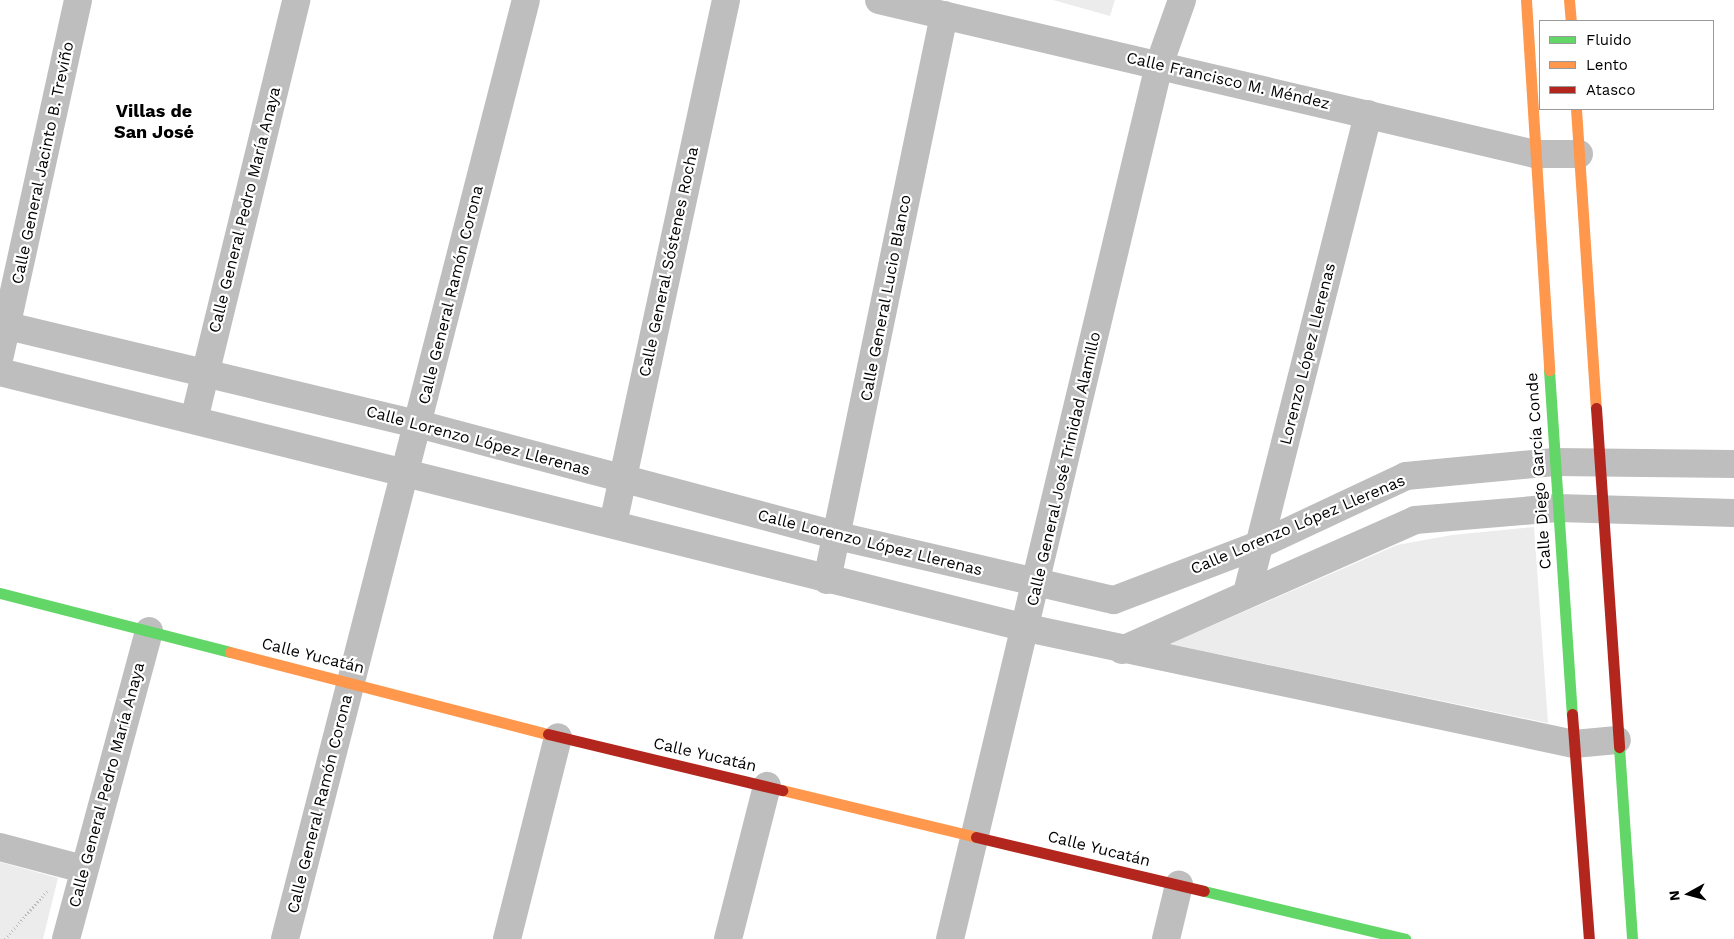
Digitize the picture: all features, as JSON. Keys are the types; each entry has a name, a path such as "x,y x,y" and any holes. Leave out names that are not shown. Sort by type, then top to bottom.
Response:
{"street":[{"name":"Calle General Jacinto B. Treviño","path":"0,355 4,325 78,0"},
{"name":"Calle General Pedro María Anaya","path":"194,420 296,0"},
{"name":"Calle General Ramón Corona","path":"285,939 526,0"},
{"name":"Calle General Sóstenes Rocha","path":"612,524 726,0"},
{"name":"Calle Francisco M. Méndez","path":"879,0 1535,154 1579,154"},
{"name":"Calle General José Trinidad Alamillo","path":"950,939 1027,628 1160,65 1182,0"},
{"name":"Calle Diego García Conde","path":"1526,0 1557,508 1589,939"},
{"path":"1569,0 1571,20"},
{"name":"Calle General Lucio Blanco","path":"827,580 838,536 944,15"},
{"path":"1576,110 1601,508 1632,939"},
{"name":"Lorenzo López Llerenas","path":"1247,594 1368,114"},
{"name":"Calle Lorenzo López Llerenas","path":"4,325 418,424 622,480 838,536 1036,584 1114,600 1259,544 1406,476 1554,462 1734,464"},
{"path":"0,372 406,471 827,580 1122,650 1574,744 1617,740"},
{"path":"1122,650 1415,520 1557,508 1734,513"},
{"name":"Calle Yucatán","path":"0,593 351,682 558,737 1390,937"},
{"name":"Calle General Pedro María Anaya","path":"66,939 77,867 149,631"},
{"path":"507,939 558,737"},
{"path":"728,939 767,786"},
{"path":"0,847 77,867"},
{"path":"1166,939 1179,885"}],"path":[{"path":"5,939 77,867"}],"shaded area":[{"path":"1053,0 1115,0 1110,16"},
{"path":"1534,527 1548,723 1170,644 1397,545 1452,535"},
{"path":"0,862 58,878 43,939 0,939"}],"traffic: fast":[{"path":"1549,370 1572,714"},
{"path":"0,593 230,652"},
{"path":"1619,747 1632,939"},
{"path":"1204,891 1405,939"}],"traffic: slow":[{"path":"1526,0 1549,370"},
{"path":"1569,0 1571,20"},
{"path":"1576,110 1596,408"},
{"path":"230,652 548,734"},
{"path":"782,790 976,837"}],"traffic: jam":[{"path":"1596,408 1619,747"},
{"path":"1572,714 1589,939"},
{"path":"548,734 782,790"},
{"path":"976,837 1204,891"}],"district":[{"name":"Villas de San José","path":"154,122"}]}
